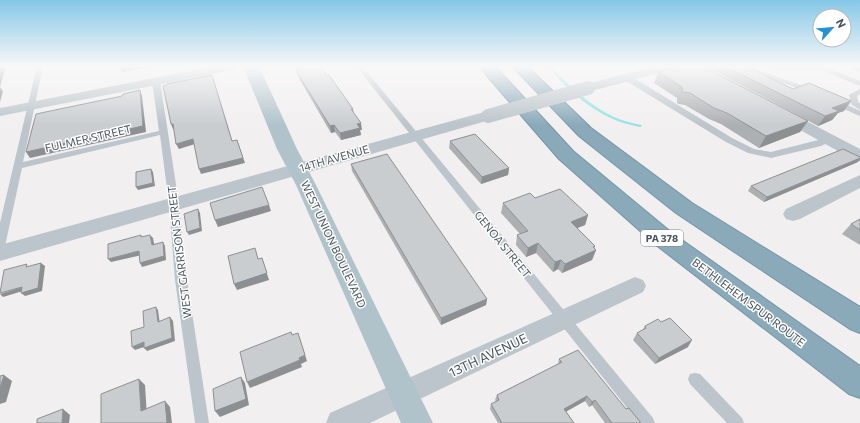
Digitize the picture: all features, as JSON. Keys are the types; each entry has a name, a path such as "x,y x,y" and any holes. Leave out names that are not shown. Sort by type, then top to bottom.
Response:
{"highway":[{"name":"BETHLEHEM SPUR ROUTE","path":"504,86 566,155 664,239 860,384"},
{"path":"538,86 584,132 684,208 860,321"}],"main road":[{"name":"WEST UNION BOULEVARD","path":"260,86 287,149 298,168 417,423"}],"street":[{"path":"0,112 132,86"},
{"name":"14TH AVENUE","path":"0,253 298,168 596,86"},
{"path":"766,106 860,156"},
{"path":"793,214 857,186"},
{"name":"13TH AVENUE","path":"340,423 635,286"}],"lane":[{"path":"0,246 36,86"},
{"name":"WEST GARRISON STREET","path":"157,86 174,204 181,280 202,423"},
{"name":"GENOA STREET","path":"375,86 648,423"},
{"path":"640,86 728,140 751,151 770,154 830,140"},
{"path":"800,86 860,114"},
{"path":"860,91 853,95 854,102 860,108"},
{"name":"FULMER STREET","path":"18,166 164,132"},
{"path":"695,380 737,423"}],"building":[{"path":"163,86 215,86 232,141 237,140 243,158 199,169 193,139 176,144 173,124 171,124"},
{"path":"305,86 337,86 361,123 357,124 360,128 340,133 334,125 330,126"},
{"path":"680,86 740,86 808,121 766,136 727,113 714,108 690,93 683,92 682,87"},
{"path":"764,86 786,86 793,89 802,86 815,86 851,101 832,108 839,111 825,116"},
{"path":"140,90 143,126 26,152 36,114 122,96 123,94"},
{"path":"475,134 509,168 482,177 450,141"},
{"path":"843,149 860,158 767,197 751,186"},
{"path":"387,154 487,299 441,318 351,164"},
{"path":"151,169 153,183 136,187 136,172"},
{"path":"262,187 269,205 215,220 210,203"},
{"path":"560,189 588,215 571,222 595,246 593,247 596,250 565,264 561,260 555,262 538,243 528,248 517,235 528,231 503,203 530,193 535,198"},
{"path":"198,209 200,228 187,232 184,214"},
{"path":"860,219 860,230 851,224"},
{"path":"141,235 141,237 150,235 152,245 163,242 164,256 140,263 139,251 108,259 108,244"},
{"path":"255,248 258,259 262,258 267,273 234,284 228,256"},
{"path":"41,263 38,288 21,293 22,287 0,293 4,270 27,264 26,267"},
{"path":"156,307 158,322 170,317 172,338 144,348 144,342 132,347 131,331 144,327 143,311"},
{"path":"670,318 692,340 659,358 637,333 646,328 645,326 658,319 661,322"},
{"path":"291,332 292,335 298,333 305,355 299,358 300,360 247,382 240,352"},
{"path":"578,350 626,409 629,408 641,423 612,423 595,400 592,402 587,396 564,409 574,423 502,423 491,404 499,400 497,395 562,362 559,359"},
{"path":"4,375 0,388 0,376"},
{"path":"241,377 246,399 215,411 213,389"},
{"path":"139,379 141,411 165,401 167,423 101,423 101,394"},
{"path":"63,409 62,423 37,423 37,419"}],"waterway":[{"path":"568,86 601,111 626,123 640,126"}]}
